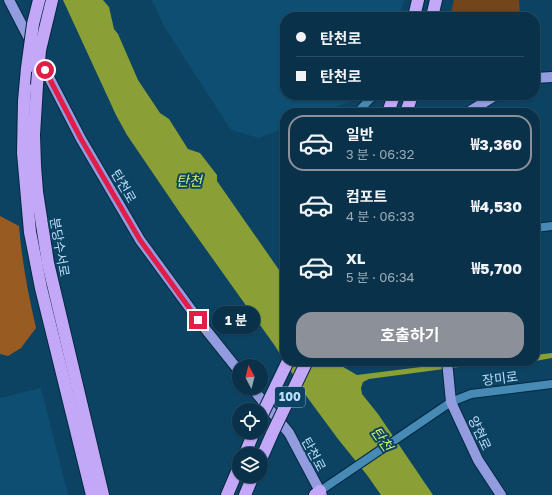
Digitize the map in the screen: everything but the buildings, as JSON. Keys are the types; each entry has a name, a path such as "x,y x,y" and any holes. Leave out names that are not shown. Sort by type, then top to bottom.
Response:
{"highway":[{"name":"분당수서로","path":"39,0 33,24 24,101 23,153 30,232 41,288 92,495"},
{"name":"분당수서로","path":"52,0 40,50 37,85 34,135 36,192 48,263 103,495"},
{"path":"415,12 418,0"},
{"path":"433,12 436,0"},
{"name":"100","path":"268,403 286,366"},
{"name":"100","path":"266,447 305,366"},
{"path":"227,495 232,483"},
{"path":"245,495 250,483"}],"main road":[{"name":"탄천로","path":"9,0 81,139 140,240 203,326 232,362"},
{"path":"540,78 552,77"},
{"path":"475,108 488,100"},
{"name":"양현로","path":"447,366 451,402 478,460 501,495"},
{"name":"탄천로","path":"258,395 289,433 319,494"}],"street":[{"path":"362,108 369,100"},
{"path":"540,227 552,226"},
{"name":"장미로","path":"319,494 332,482 451,402 471,394 552,384"}],"shaded area":[{"path":"152,0 404,0 401,12 280,12 280,100 354,100 334,108 280,108 280,130 259,138 231,130 164,26"},
{"path":"454,0 519,0 520,12 451,12"},
{"path":"0,216 19,226 30,302 36,328 21,348 8,356 0,354"},
{"path":"41,388 68,495 0,495 0,398"}],"water":[{"name":"탄천","path":"63,0 103,0 109,7 114,29 118,34 138,80 160,113 169,119 188,149 200,153 217,175 217,181 280,271 280,354 180,213 127,135 116,115"},
{"name":"탄천","path":"552,353 552,358 540,360 540,354"},
{"name":"탄천","path":"288,366 341,366 357,375 429,366 468,366 369,379 363,382 361,388 362,394 378,414 433,495 381,495 307,397"}],"route":[{"path":"45,70 81,139 140,240 198,320"}]}
